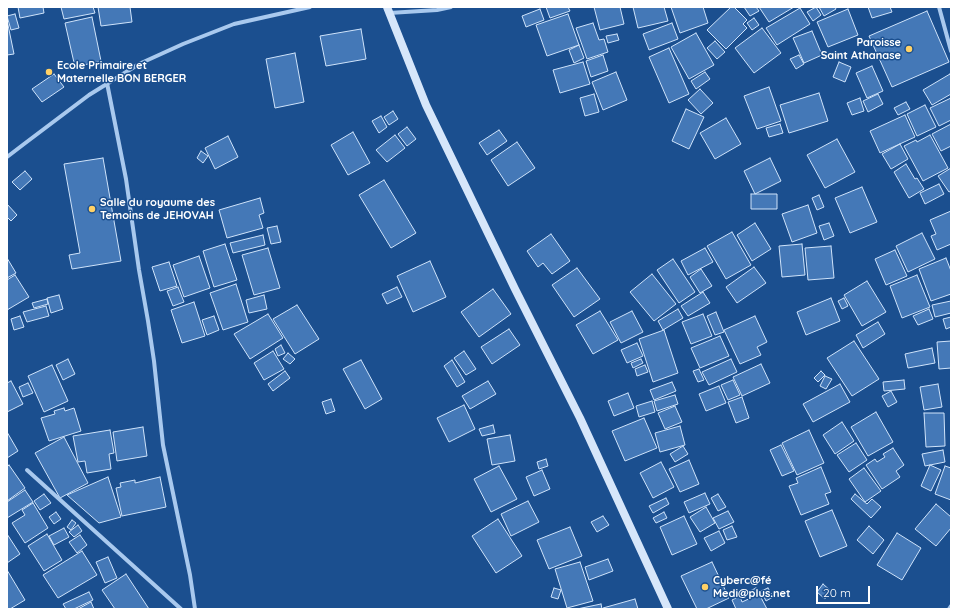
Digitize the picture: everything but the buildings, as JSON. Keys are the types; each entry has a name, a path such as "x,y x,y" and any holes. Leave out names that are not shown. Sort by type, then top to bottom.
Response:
{"street":[{"path":"7,157 107,83 139,64 183,44 234,24 310,7"},
{"path":"451,7 437,10 388,10 426,105 515,289 580,418 668,609"},
{"path":"939,7 951,51"},
{"path":"107,83 126,179 152,348 163,445 190,575 195,609"},
{"path":"27,470 180,609"}],"place":[{"name":"Paroisse Saint Athanase","path":"909,49"},
{"name":"Ecole Primaire et Maternelle BON BERGER","path":"49,72"},
{"name":"Salle du royaume des Temoins de JEHOVAH","path":"92,209"},
{"name":"Cyberc@fé Medi@plus.net","path":"705,587"}]}
